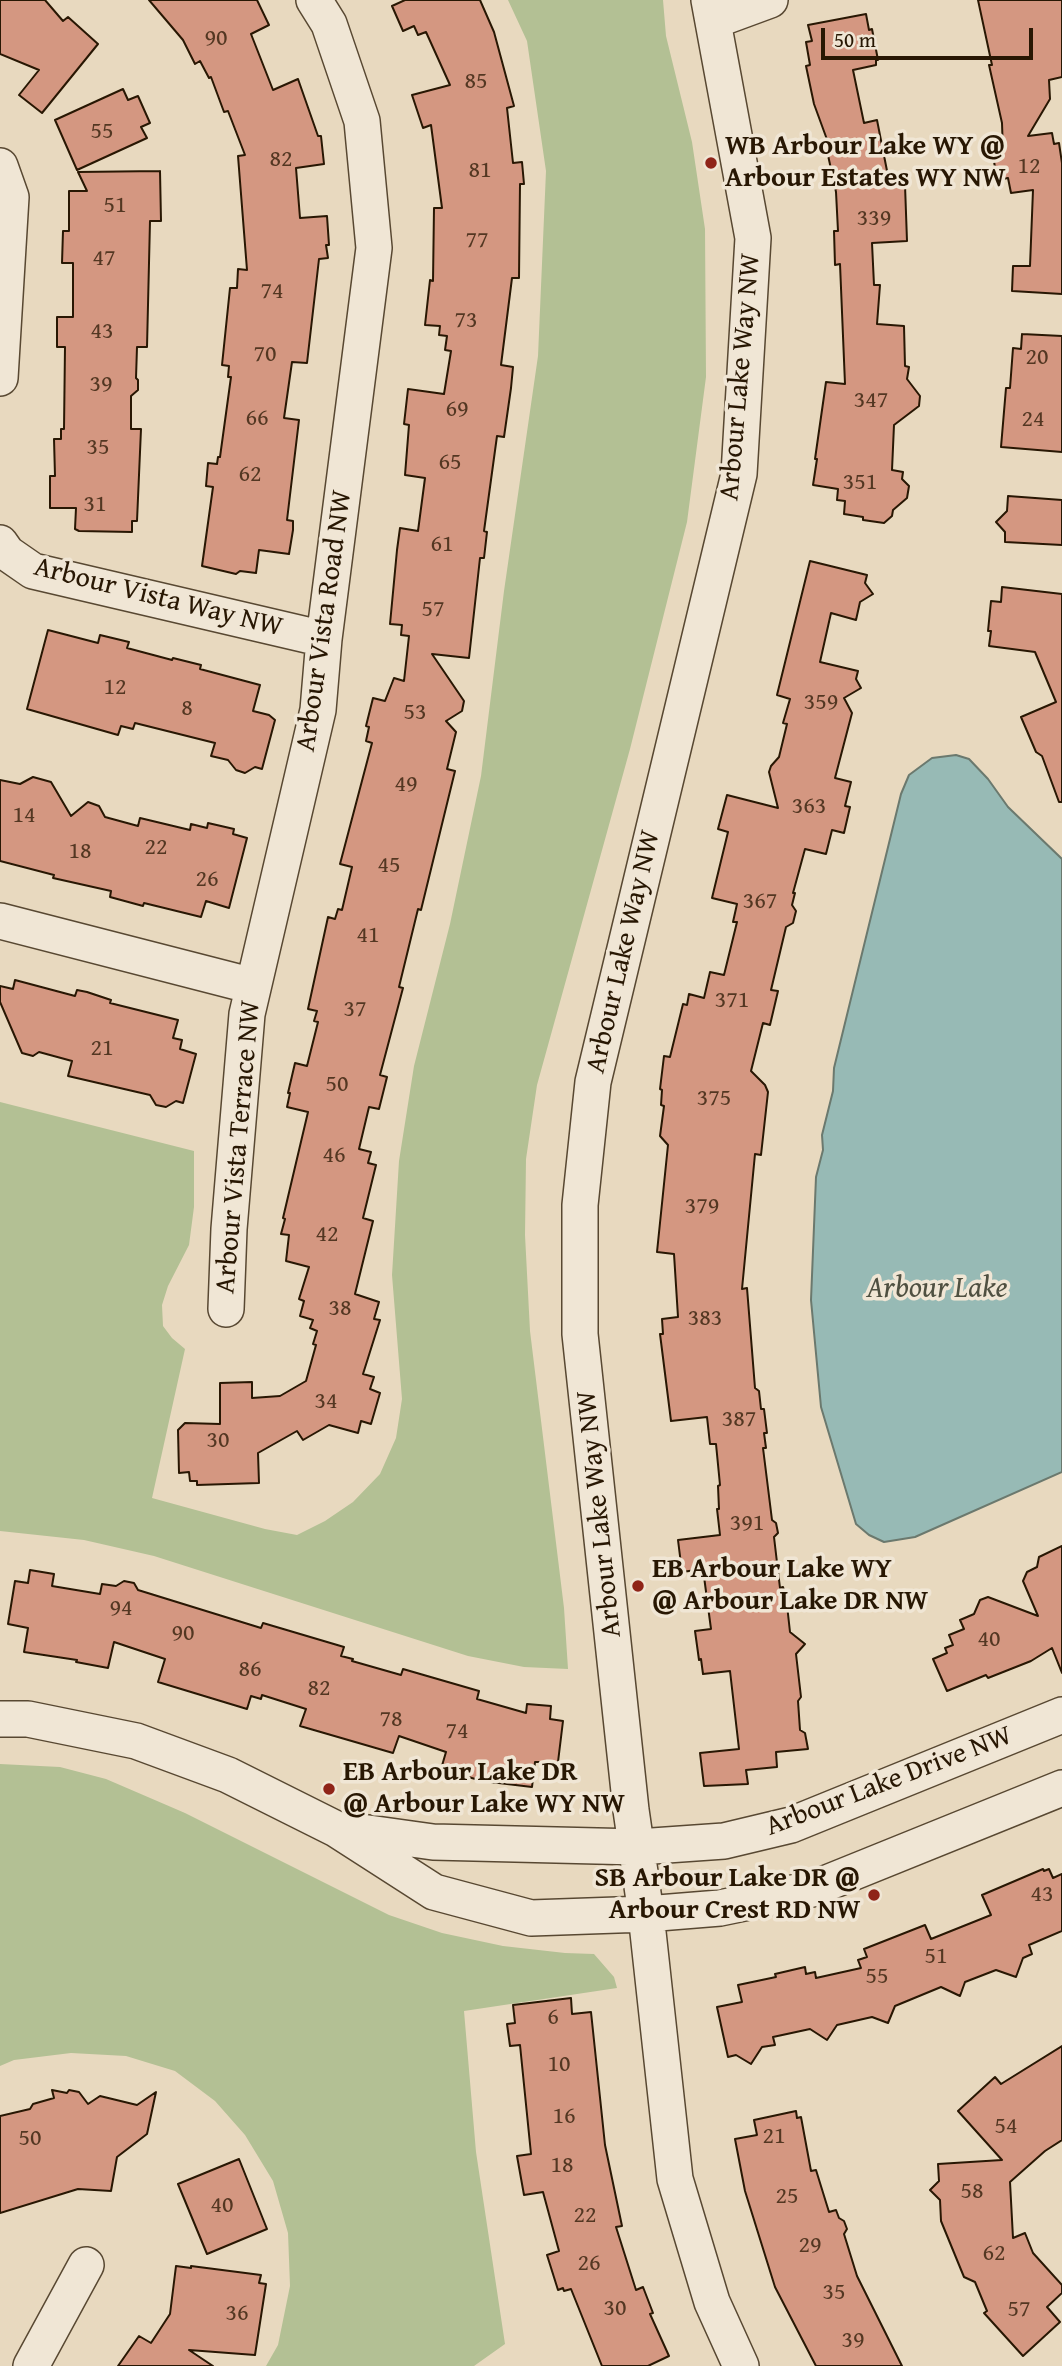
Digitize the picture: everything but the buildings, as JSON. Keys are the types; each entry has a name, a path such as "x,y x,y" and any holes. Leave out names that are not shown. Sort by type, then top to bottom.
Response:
{"street":[{"name":"Arbour Vista Road NW","path":"253,986 318,710 324,639 374,248 362,121 329,24 314,0"},
{"path":"711,11 770,0"},
{"name":"Arbour Lake Way NW","path":"711,11 753,238 738,474 593,1082 580,1205 580,1334 674,2179 712,2302 741,2366"},
{"path":"0,166 11,197 0,378"},
{"name":"Arbour Vista Way NW","path":"0,543 7,553 33,571 324,639"},
{"path":"0,921 253,986"},
{"name":"Arbour Vista Terrace NW","path":"226,1308 230,1216 247,1014 253,986"},
{"name":"Arbour Lake Drive NW","path":"336,1829 433,1842 638,1847 724,1841 791,1825 1062,1715"},
{"name":"Arbour Lake Drive NW","path":"0,1719 28,1719 136,1741 228,1775 336,1829 434,1892 531,1918 646,1914 719,1908 813,1889 1062,1788"},
{"path":"31,2366 86,2265"}],"green space":[{"path":"508,0 663,0 666,36 692,142 705,229 706,377 687,522 630,749 537,1085 526,1159 525,1235 530,1331 564,1608 568,1669 524,1667 468,1656 154,1556 84,1540 0,1531 0,1102 194,1151 194,1207 189,1245 168,1286 162,1305 163,1326 185,1349 152,1498 297,1535 325,1521 353,1502 380,1474 396,1438 402,1399 392,1275 399,1161 414,1066 450,924 481,776 538,356 546,171 527,41"},
{"path":"0,1764 60,1767 106,1779 185,1813 389,1915 442,1933 503,1946 594,1954 614,1977 617,1988 464,2011 476,2152 505,2344 474,2366 266,2366 278,2345 290,2286 288,2233 273,2181 245,2135 215,2101 175,2071 126,2056 71,2053 14,2060 0,2066"}],"water":[{"name":"Arbour Lake","path":"956,755 969,759 988,779 1008,807 1062,859 1062,1472 915,1537 884,1542 869,1535 856,1524 821,1407 811,1300 816,1177 823,1150 822,1135 833,1091 834,1068 901,794 909,775 932,758"}],"place":[{"name":"WB Arbour Lake WY @ Arbour Estates WY NW","path":"711,163"},
{"name":"EB Arbour Lake WY @ Arbour Lake DR NW","path":"638,1586"},
{"name":"EB Arbour Lake DR @ Arbour Lake WY NW","path":"329,1789"},
{"name":"SB Arbour Lake DR @ Arbour Crest RD NW","path":"874,1895"}]}
